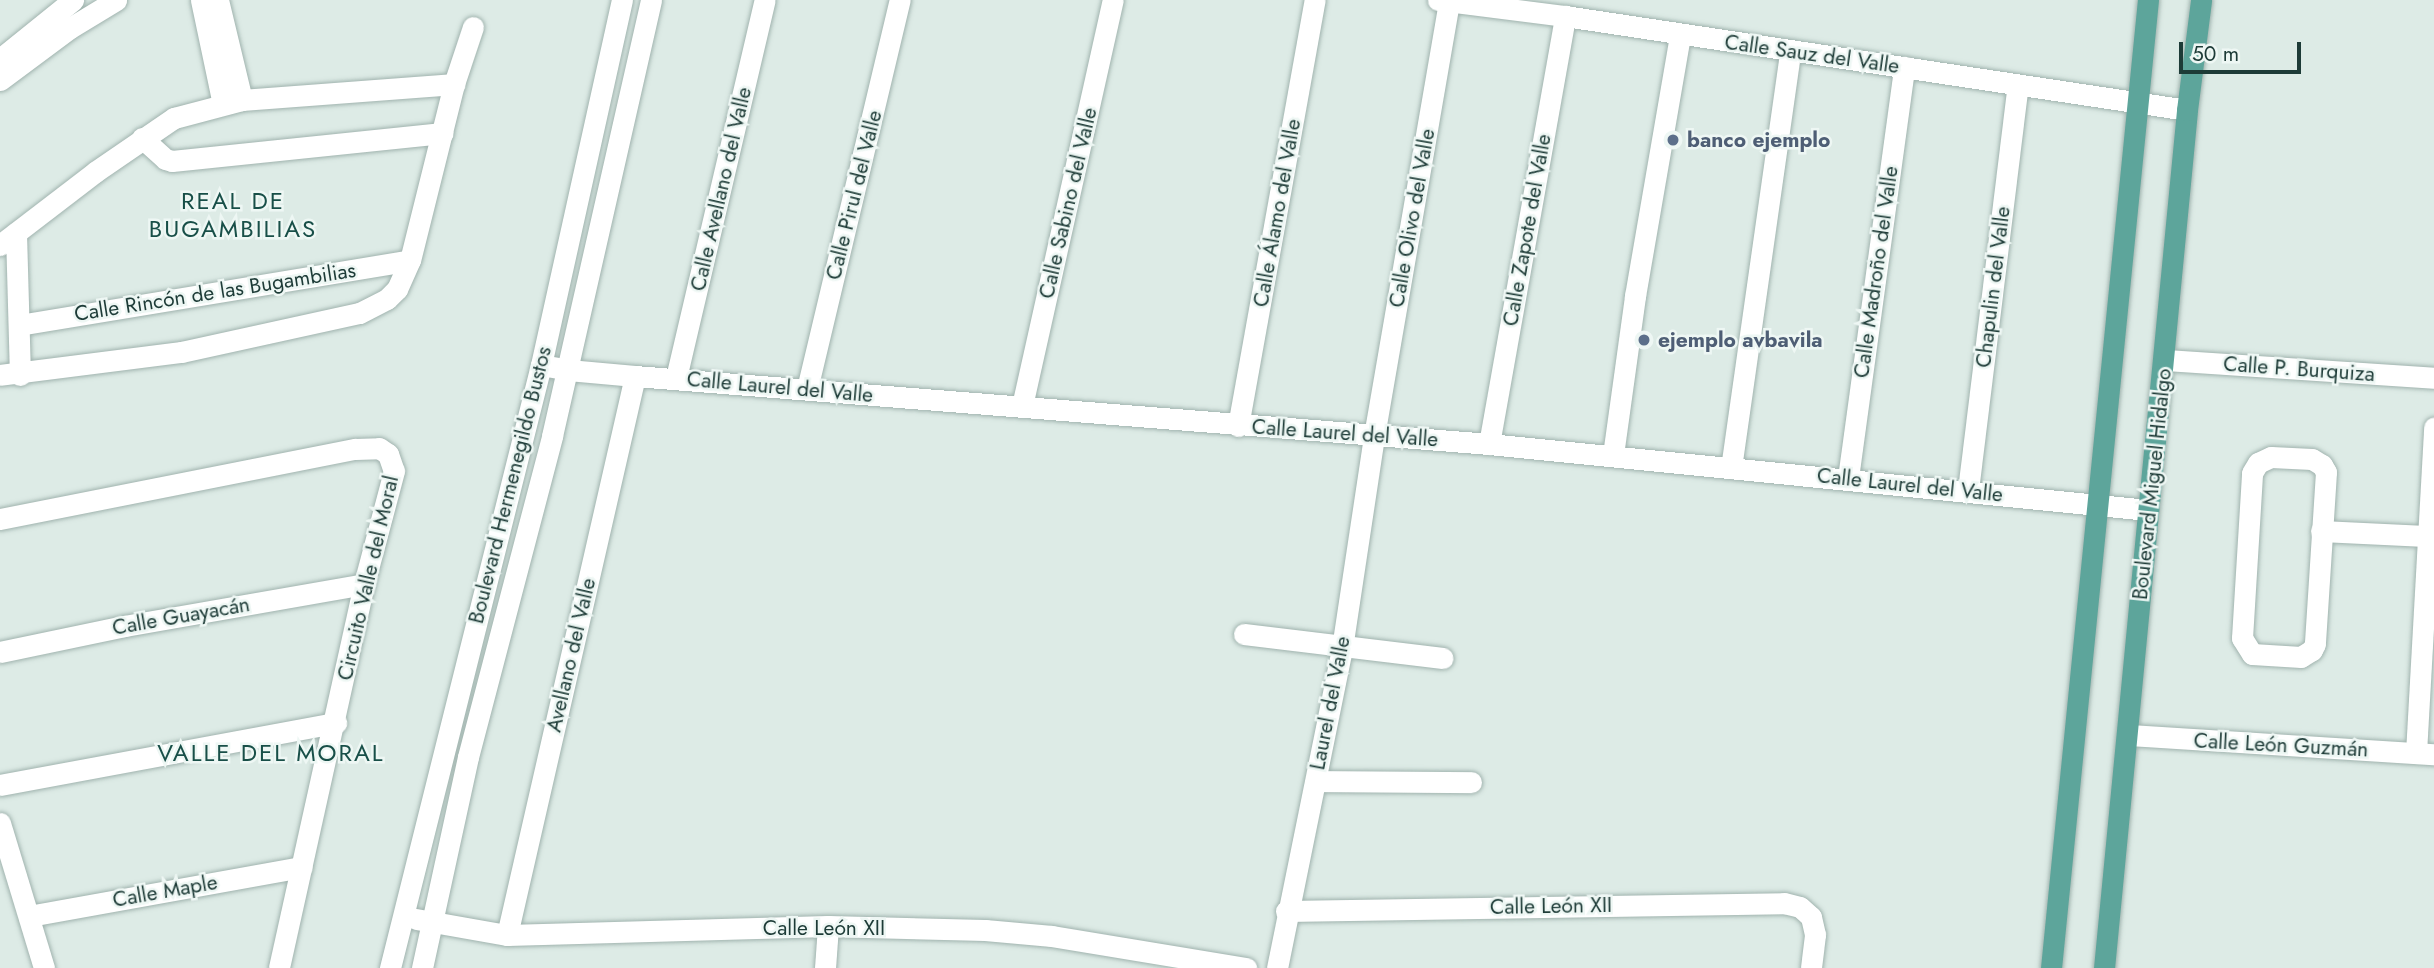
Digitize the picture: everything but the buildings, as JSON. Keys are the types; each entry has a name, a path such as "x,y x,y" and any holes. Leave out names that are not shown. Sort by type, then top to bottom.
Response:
{"main road":[{"path":"2052,968 2148,0"},
{"name":"Boulevard Miguel Hidalgo","path":"2104,968 2165,360 2187,110 2201,0"}],"street":[{"path":"0,59 73,0"},
{"path":"0,80 70,28 116,0"},
{"path":"201,0 233,102"},
{"path":"218,0 233,102"},
{"name":"Boulevard Hermenegildo Bustos","path":"390,968 541,365 622,0"},
{"name":"Boulevard Hermenegildo Bustos","path":"422,968 429,923 468,757 568,370 651,0"},
{"name":"Calle Avellano del Valle","path":"676,378 765,0"},
{"name":"Calle Pirul del Valle","path":"807,389 900,0"},
{"name":"Calle Sabino del Valle","path":"1023,406 1113,0"},
{"name":"Calle Álamo del Valle","path":"1238,426 1315,0"},
{"name":"Calle Sauz del Valle","path":"1436,0 1565,16 2138,105 2187,110"},
{"name":"Calle Olivo del Valle","path":"1374,436 1449,0"},
{"name":"Calle Zapote del Valle","path":"1489,444 1565,16"},
{"path":"454,84 473,27"},
{"path":"1613,456 1635,296 1680,34"},
{"path":"1731,468 1790,52"},
{"name":"Calle Madroño del Valle","path":"1847,478 1904,67"},
{"name":"Calle Rincón de las Bugambilias","path":"454,84 410,260 397,289 387,299 359,313 181,352 10,375 19,325 8,239 142,138 174,118 233,102 454,84"},
{"name":"Chapulin del Valle","path":"1968,490 2018,85"},
{"path":"142,138 165,159 172,161 443,133"},
{"name":"Calle Rincón de las Bugambilias","path":"19,325 410,260"},
{"name":"Calle P. Burquiza","path":"2165,360 2434,378"},
{"name":"Calle Laurel del Valle","path":"541,365 635,376 1489,444 2148,510"},
{"name":"Avellano del Valle","path":"507,935 635,376"},
{"path":"2425,753 2426,536 2434,427"},
{"name":"Laurel del Valle","path":"1277,968 1286,911 1316,781 1342,648 1374,436"},
{"name":"Circuito Valle del Moral","path":"0,519 355,449 379,448 388,454 394,471 364,584 336,723 279,968"},
{"path":"2272,457 2312,459 2322,465 2326,472 2321,531 2315,644 2312,650 2301,657 2252,654 2242,638 2254,467 2272,457"},
{"path":"2321,531 2426,536"},
{"name":"Calle Guayacán","path":"0,652 124,625 364,584"},
{"path":"1244,634 1342,648 1444,658"},
{"path":"0,785 336,723"},
{"name":"Calle León Guzmán","path":"2128,735 2425,753"},
{"path":"1316,781 1471,782"},
{"path":"0,823 44,968"},
{"name":"Calle Maple","path":"29,916 302,867"},
{"name":"Calle León XII","path":"1286,911 1770,901 1793,904 1811,918 1815,935 1811,968"},
{"name":"Calle León XII","path":"402,915 429,923 507,935 828,926 1018,933 1246,968"},
{"path":"825,968 828,926"}],"place":[{"name":"banco ejemplo","path":"1673,140"},
{"name":"ejemplo avbavila","path":"1644,340"}],"district":[{"name":"REAL DE BUGAMBILIAS","path":"233,215"},
{"name":"VALLE DEL MORAL","path":"271,753"}]}
